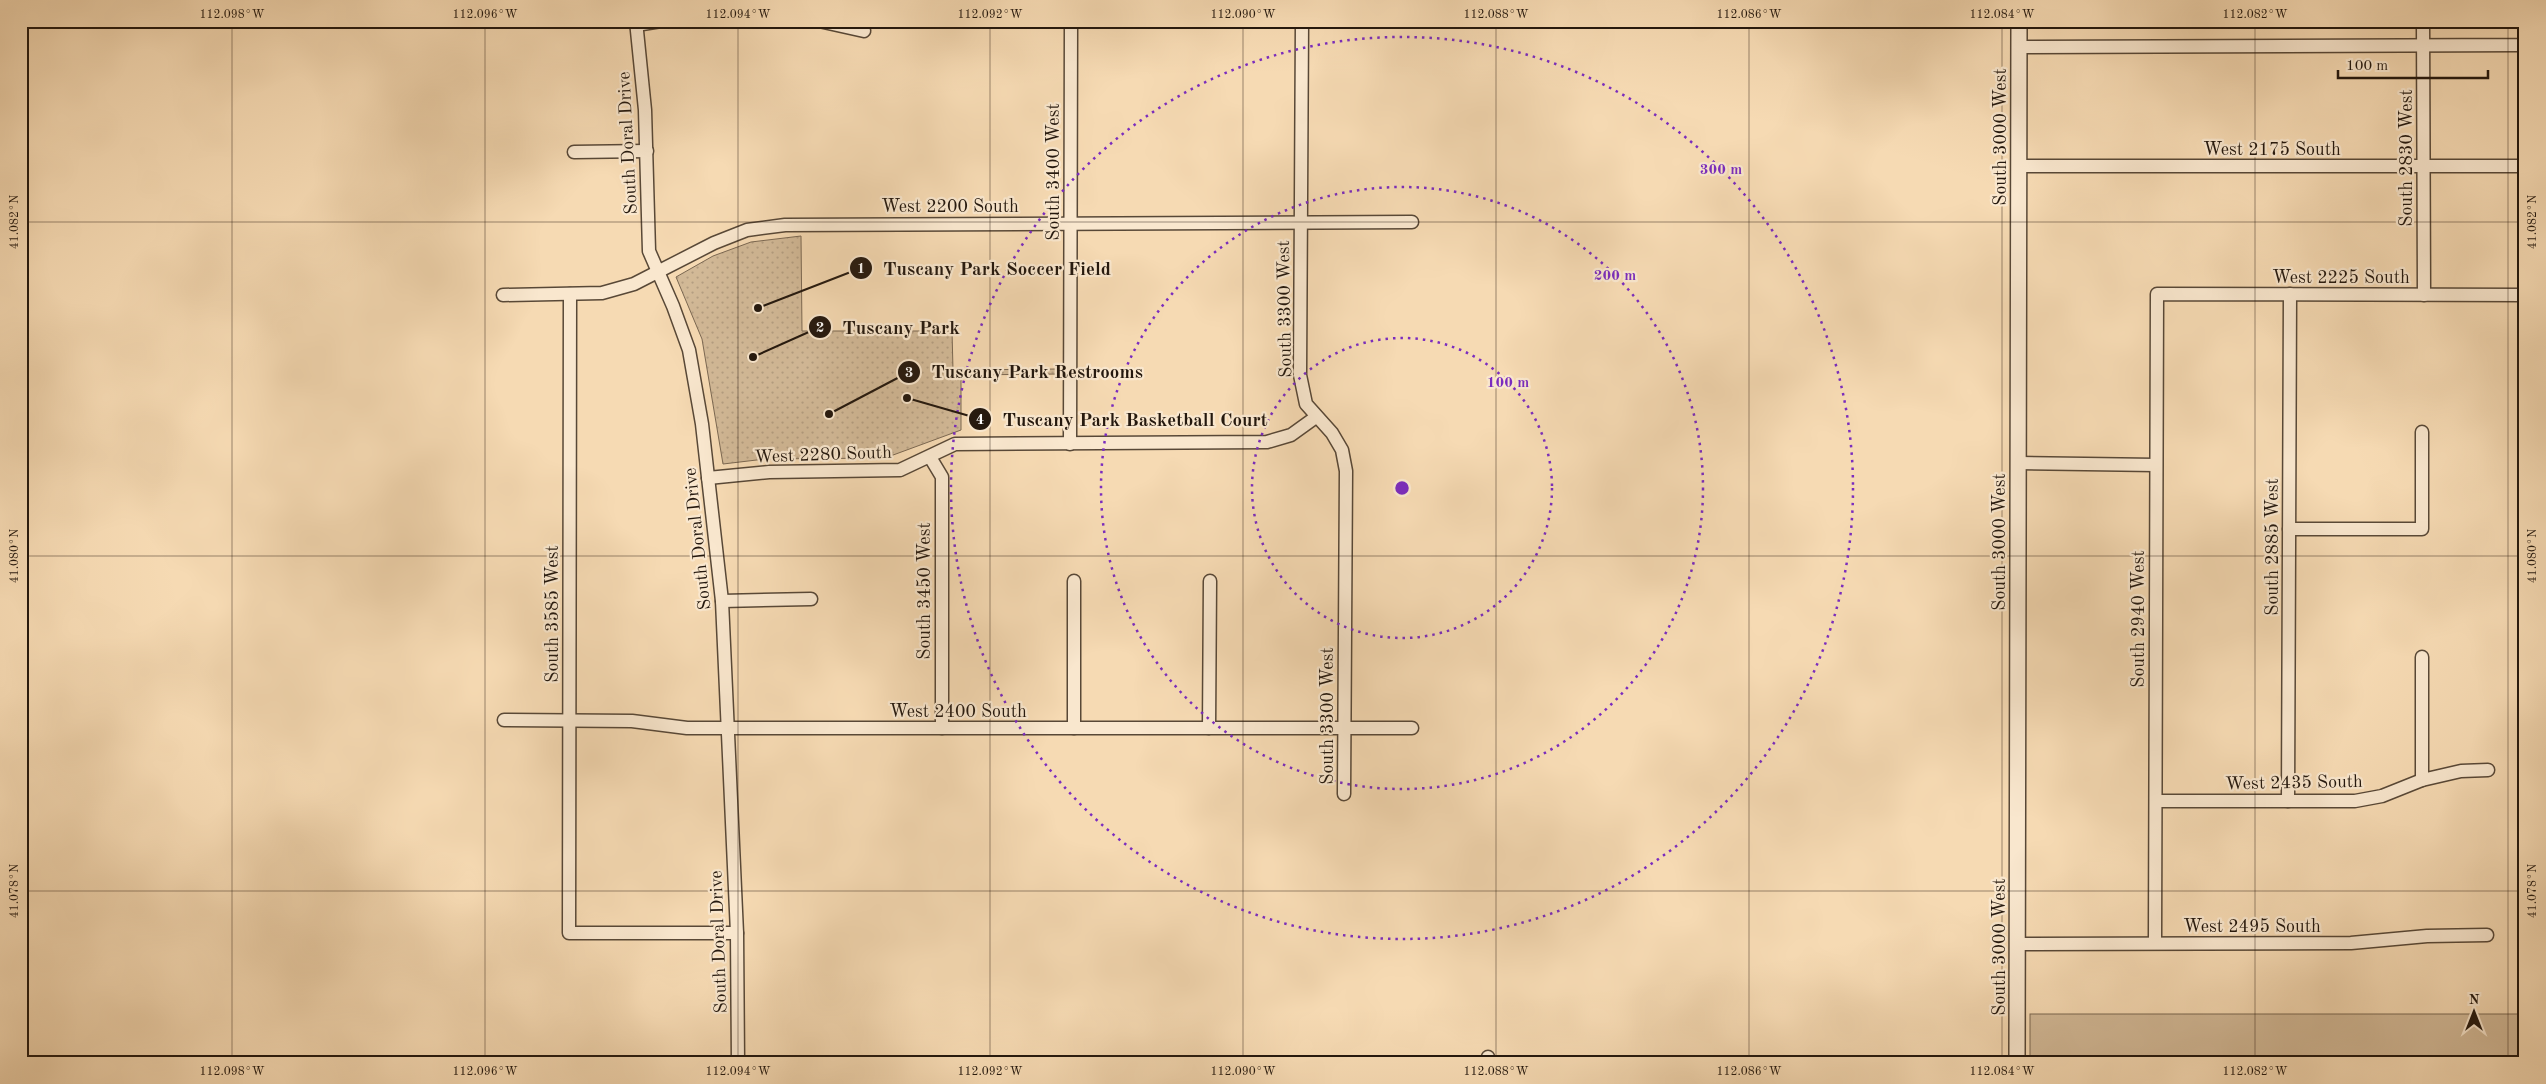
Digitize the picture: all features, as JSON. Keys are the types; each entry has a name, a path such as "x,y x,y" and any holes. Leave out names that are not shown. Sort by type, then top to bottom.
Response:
{"street":[{"path":"636,23 661,21"},
{"path":"819,21 864,31"},
{"name":"South 3400 West","path":"1070,444 1071,21"},
{"name":"South 3300 West","path":"1302,21 1300,376 1306,404 1332,434 1342,450 1346,471 1344,794"},
{"name":"South 3000 West","path":"2017,1063 2019,21"},
{"name":"South 2830 West","path":"2423,21 2424,295"},
{"name":"South Doral Drive","path":"636,23 647,151 649,251 656,271 674,306 689,350 708,478 722,601 737,933 738,1063"},
{"path":"2019,47 2520,45 2525,42"},
{"path":"574,152 647,151"},
{"name":"West 2175 South","path":"2019,166 2525,166"},
{"name":"West 2200 South","path":"503,295 602,293 634,284 656,271 714,243 747,230 785,225 1412,222"},
{"name":"South 3585 West","path":"570,294 568,934 737,933"},
{"name":"West 2225 South","path":"2157,294 2525,295"},
{"name":"South 2940 West","path":"2155,943 2157,294"},
{"name":"South 2885 West","path":"2288,801 2290,294"},
{"name":"West 2280 South","path":"708,478 769,472 900,470 955,444 1267,442 1291,435 1316,417"},
{"path":"2289,529 2422,529 2422,432"},
{"name":"South 3450 West","path":"930,457 942,477 942,728"},
{"path":"2018,463 2156,465"},
{"path":"1074,581 1074,728"},
{"path":"1209,728 1210,581"},
{"path":"722,601 811,599"},
{"path":"2422,657 2422,780"},
{"name":"West 2400 South","path":"504,720 632,721 686,728 1412,728"},
{"name":"West 2435 South","path":"2156,801 2355,801 2382,796 2422,780 2460,771 2488,770"},
{"name":"West 2495 South","path":"2018,944 2351,943 2427,936 2487,936"}],"shaded area":[{"path":"801,236 802,331 952,331 953,370 1059,369 1059,374 961,375 961,430 885,458 765,459 723,464 702,339 676,277 713,256 751,242"},
{"path":"2030,1014 2525,1014 2525,1063 2030,1063"}],"place":[{"name":"Tuscany Park Soccer Field","path":"758,308"},
{"name":"Tuscany Park","path":"753,357"},
{"name":"Tuscany Park Basketball Court","path":"907,398"},
{"name":"Tuscany Park Restrooms","path":"829,414"}]}
